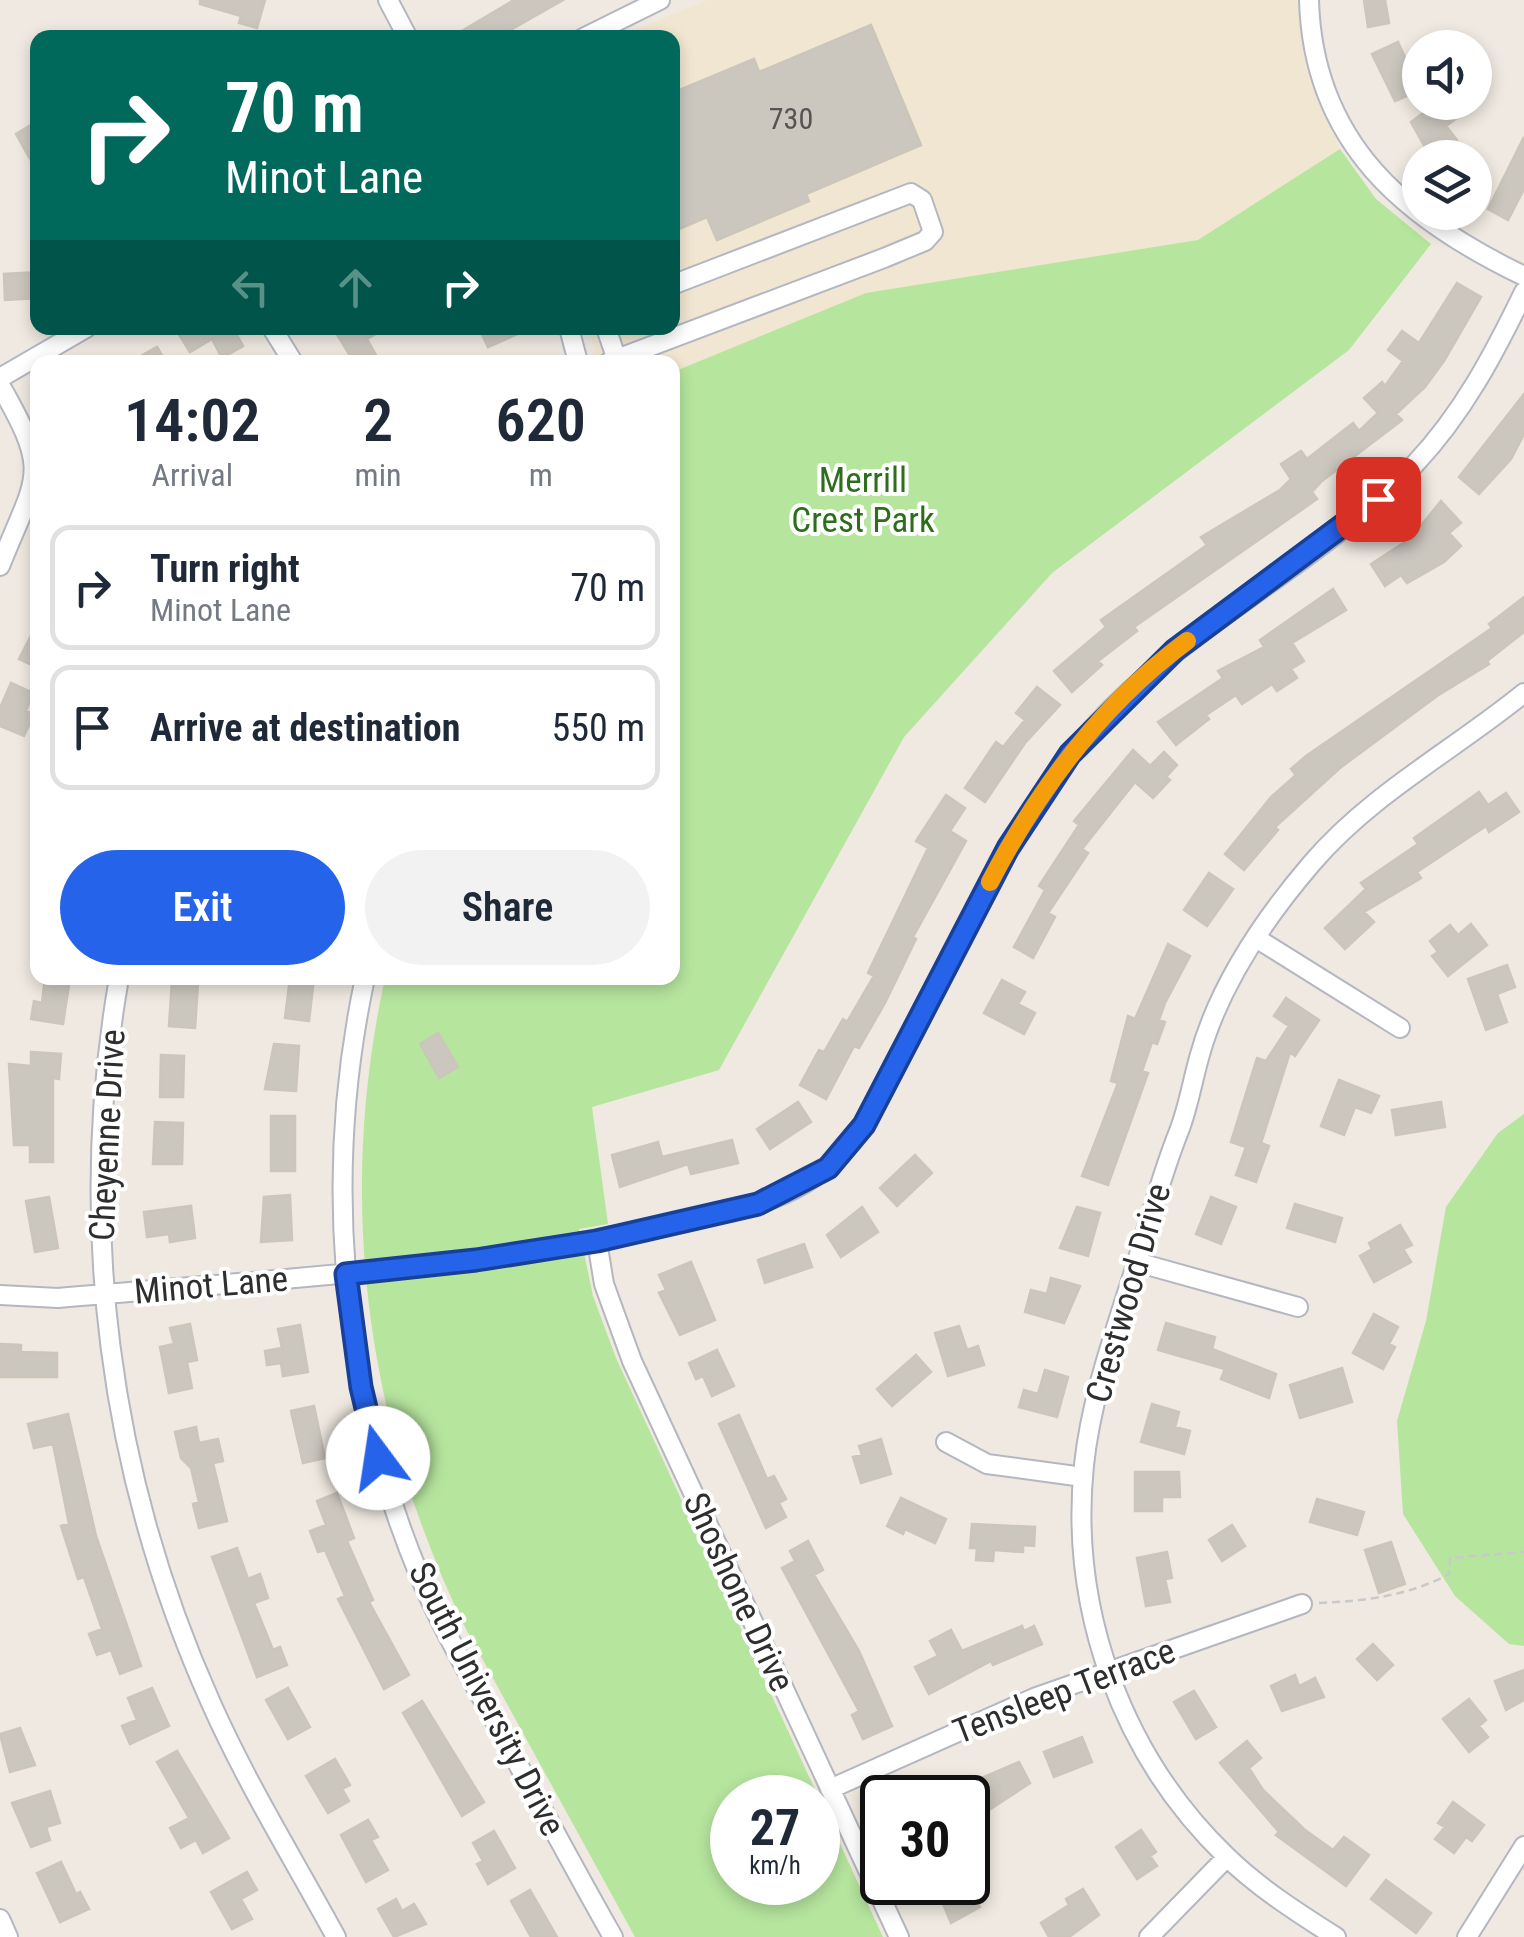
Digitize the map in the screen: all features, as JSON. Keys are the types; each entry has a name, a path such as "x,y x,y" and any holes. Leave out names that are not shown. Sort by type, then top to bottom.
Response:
{"street":[{"path":"388,0 404,30"},
{"path":"599,30 660,0"},
{"path":"1309,0 1326,88 1358,151 1419,217 1524,276"},
{"path":"629,355 925,242 933,232 922,200 911,193 680,281"},
{"name":"Minot Lane","path":"0,1295 38,1298 105,1294 476,1260 597,1241 758,1204 804,1184 838,1159 884,1091 1008,848 1070,754 1175,650 1346,524 1414,466 1470,395 1524,292"},
{"path":"42,355 75,335"},
{"path":"30,363 0,381 30,443"},
{"path":"0,566 30,492"},
{"name":"Crestwood Drive","path":"1336,1937 1227,1857 1163,1781 1137,1738 1108,1672 1087,1590 1083,1477 1092,1417 1199,1058 1220,1003 1256,938 1313,862 1345,830 1524,693"},
{"path":"1256,938 1400,1028"},
{"name":"Cheyenne Drive","path":"118,985 101,1131 105,1294 127,1448 168,1598 232,1749 336,1937"},
{"name":"South University Drive","path":"364,985 352,1042 343,1140 346,1274 365,1405 388,1488 443,1628 614,1937"},
{"name":"Shoshone Drive","path":"597,1241 604,1284 632,1361 824,1775"},
{"path":"1136,1262 1298,1306"},
{"path":"946,1442 987,1464 1083,1477"},
{"name":"Tensleep Terrace","path":"840,1783 952,1732 1302,1604"},
{"name":"Shoshone Drive","path":"840,1810 899,1937"},
{"path":"1466,1937 1524,1846"},
{"path":"1149,1937 1227,1857"},
{"path":"0,1919 8,1937"}],"path":[{"path":"1302,1604 1358,1602 1420,1589 1449,1574 1450,1558 1524,1552"}],"shaded area":[{"path":"708,0 1297,0 1310,81 1340,149 1198,240 866,294 680,369 680,355 596,355 591,335 680,335 680,30 635,30"}],"green space":[{"name":"Merrill Crest Park","path":"1340,149 1376,199 1402,220 1402,230 1414,230 1431,244 1349,350 1052,573 904,737 719,1070 592,1107 608,1224 579,1229 593,1296 616,1358 808,1775 710,1775 710,1905 840,1905 840,1844 860,1887 860,1905 868,1905 883,1937 635,1937 467,1631 432,1553 405,1474 384,1393 370,1312 363,1229 363,1146 370,1062 384,985 680,985 680,369 866,293 1198,240"},
{"path":"1524,1114 1524,1646 1509,1644 1455,1596 1403,1514 1397,1421 1426,1321 1446,1207 1498,1133"}],"building":[{"path":"200,0 265,0 257,28 239,23 241,16 200,4"},
{"path":"514,0 563,0 510,30 463,30"},
{"path":"1364,0 1385,0 1389,23 1368,27"},
{"path":"871,25 921,145 806,194 809,201 717,240 707,217 680,229 680,90 754,59 759,72"},
{"path":"1398,42 1402,51 1402,98 1395,101 1372,54"},
{"path":"1454,120 1446,126 1457,140 1421,140 1411,122"},
{"path":"30,126 30,159 16,134"},
{"path":"1524,137 1524,189 1508,220 1492,211 1492,201"},
{"path":"30,272 30,298 5,300 4,274"},
{"path":"1457,283 1481,297 1444,361 1425,387 1396,414 1402,420 1322,481 1312,492 1317,499 1134,627 1137,631 1098,661 1102,665 1072,692 1054,671 1106,627 1101,620 1207,545 1201,537 1280,490 1291,479 1281,464 1301,451 1307,459 1353,423 1359,431 1378,413 1364,398 1382,382 1385,386 1403,361 1388,350 1402,331 1419,343"},
{"path":"179,335 237,335 243,346 220,355 212,339 190,352"},
{"path":"337,335 374,335 367,339 376,355 350,355"},
{"path":"482,335 515,335 488,347"},
{"path":"157,347 162,355 143,355"},
{"path":"1524,394 1524,434 1511,459 1479,494 1459,477"},
{"path":"1441,501 1461,523 1449,533 1461,546 1444,562 1407,583 1401,575 1385,586 1371,564 1411,538"},
{"path":"1333,589 1346,610 1292,643 1304,661 1291,669 1297,678 1277,691 1272,684 1242,704 1236,695 1206,715 1209,719 1176,745 1158,722 1223,678 1218,671 1264,647 1260,640"},
{"path":"1524,597 1524,632 1487,661 1489,664 1437,696 1340,768 1275,827 1278,830 1244,870 1225,854 1271,797 1296,775 1291,769 1306,756 1492,628 1489,624"},
{"path":"30,638 30,664 19,659"},
{"path":"11,683 30,692 26,711 30,712 30,723 24,736 0,726 0,708"},
{"path":"1037,687 1060,705 1025,743 985,802 965,788 996,742 1003,747 1025,720 1016,713"},
{"path":"1133,750 1150,766 1164,752 1177,765 1166,777 1170,780 1153,798 1135,782 1082,849 1088,853 1048,913 1055,917 1033,958 1014,947 1045,890 1039,886 1079,825 1074,821"},
{"path":"1479,792 1488,805 1506,793 1519,812 1489,832 1486,826 1417,872 1421,878 1364,912 1374,922 1345,949 1325,928 1366,889 1361,883 1418,844 1414,838"},
{"path":"946,795 965,808 950,831 966,841 913,937 916,939 885,1003 859,1048 854,1046 826,1099 800,1085 819,1050 824,1052 843,1019 847,1022 874,976 868,973 928,848 916,841"},
{"path":"1209,873 1233,889 1207,926 1184,910"},
{"path":"1471,924 1487,945 1448,976 1432,956 1438,952 1430,941 1450,925 1458,935"},
{"path":"1168,944 1190,956 1165,1003 1159,1020 1165,1022 1157,1044 1152,1042 1142,1071 1148,1073 1108,1185 1082,1176 1118,1083 1111,1081 1128,1016 1135,1019"},
{"path":"1507,965 1515,987 1497,994 1507,1022 1486,1030 1468,979"},
{"path":"1002,980 1025,992 1018,1004 1035,1013 1024,1034 984,1013"},
{"path":"44,985 69,985 63,1024 31,1019 34,1001 42,1003"},
{"path":"172,985 198,985 195,1028 169,1026"},
{"path":"289,985 313,985 309,1021 285,1018"},
{"path":"1286,998 1319,1020 1295,1056 1290,1052 1261,1143 1269,1146 1256,1182 1236,1175 1246,1147 1231,1142 1257,1058 1266,1061 1289,1026 1274,1016"},
{"path":"438,1033 458,1067 439,1078 420,1044"},
{"path":"274,1044 299,1046 296,1091 265,1089"},
{"path":"31,1052 61,1054 59,1079 53,1078 53,1162 30,1162 30,1145 14,1145 9,1064 31,1066"},
{"path":"161,1055 184,1056 183,1097 160,1097"},
{"path":"1339,1080 1379,1096 1371,1113 1355,1107 1344,1135 1321,1126"},
{"path":"798,1102 811,1122 770,1149 757,1129"},
{"path":"1441,1102 1445,1127 1396,1135 1392,1110"},
{"path":"271,1116 295,1116 295,1171 271,1171"},
{"path":"155,1122 183,1123 182,1164 153,1164"},
{"path":"732,1140 738,1163 691,1174 688,1164 620,1187 612,1155 658,1142 662,1157"},
{"path":"915,1155 932,1173 897,1206 880,1188"},
{"path":"290,1195 292,1240 261,1242 264,1197"},
{"path":"49,1197 58,1248 35,1252 26,1201"},
{"path":"1211,1197 1236,1207 1221,1244 1196,1234"},
{"path":"1295,1204 1342,1218 1335,1242 1287,1228"},
{"path":"191,1206 195,1238 170,1242 169,1234 147,1237 144,1212"},
{"path":"862,1207 878,1232 841,1257 827,1235"},
{"path":"1077,1207 1100,1213 1088,1256 1060,1248"},
{"path":"1400,1225 1412,1245 1403,1249 1411,1262 1374,1282 1360,1256 1372,1249 1369,1243"},
{"path":"804,1244 812,1267 765,1283 758,1260"},
{"path":"691,1262 715,1320 680,1335 659,1293 666,1290 659,1275"},
{"path":"1051,1278 1080,1286 1064,1323 1025,1312 1031,1290 1047,1294"},
{"path":"1374,1314 1398,1327 1389,1344 1395,1347 1383,1369 1353,1353"},
{"path":"1166,1323 1215,1337 1212,1349 1276,1374 1269,1398 1221,1379 1225,1369 1158,1350"},
{"path":"190,1324 197,1360 187,1362 192,1388 169,1393 160,1347 174,1344 170,1328"},
{"path":"300,1325 308,1372 283,1376 281,1363 267,1365 265,1351 282,1348 278,1329"},
{"path":"959,1326 967,1350 978,1346 984,1365 948,1376 935,1333"},
{"path":"0,1344 21,1345 21,1352 57,1353 57,1377 0,1377"},
{"path":"717,1350 734,1386 712,1396 703,1376 696,1379 689,1363"},
{"path":"916,1355 931,1372 892,1406 877,1389"},
{"path":"1342,1368 1352,1402 1300,1418 1290,1385"},
{"path":"1045,1370 1068,1377 1057,1417 1019,1407 1024,1390 1038,1394"},
{"path":"1152,1404 1179,1412 1175,1427 1190,1431 1184,1454 1141,1442"},
{"path":"314,1406 325,1458 303,1463 291,1411"},
{"path":"68,1414 96,1536 141,1666 120,1674 111,1650 97,1655 89,1634 102,1629 84,1577 78,1579 61,1526 69,1524 53,1444 34,1448 28,1424"},
{"path":"739,1415 767,1479 774,1476 786,1499 779,1503 786,1517 766,1528 719,1424"},
{"path":"196,1427 199,1443 218,1439 223,1461 213,1463 227,1521 199,1528 193,1504 199,1502 191,1468 181,1458 175,1432"},
{"path":"881,1439 891,1474 861,1483 853,1457 862,1455 859,1446"},
{"path":"1135,1472 1179,1472 1180,1497 1162,1497 1162,1511 1135,1511"},
{"path":"337,1493 354,1538 347,1541 373,1600 369,1602 409,1675 384,1689 338,1599 345,1596 325,1550 318,1552 310,1531 326,1525 317,1501"},
{"path":"901,1498 946,1519 935,1543 905,1529 903,1534 887,1526"},
{"path":"1317,1499 1364,1512 1357,1535 1310,1522"},
{"path":"972,1524 1035,1527 1034,1546 1023,1545 1023,1552 994,1550 993,1561 976,1560 977,1548 970,1548"},
{"path":"1232,1525 1245,1546 1222,1561 1209,1540"},
{"path":"808,1541 823,1570 814,1575 859,1651 892,1726 863,1739 852,1715 859,1711 782,1568 795,1561 790,1551"},
{"path":"1391,1542 1405,1584 1379,1593 1365,1550"},
{"path":"237,1548 248,1579 260,1574 268,1598 254,1603 273,1650 280,1647 287,1665 257,1677 212,1557"},
{"path":"1167,1552 1172,1578 1165,1579 1170,1602 1146,1606 1137,1558"},
{"path":"1022,1626 1024,1631 1034,1626 1042,1644 993,1665 991,1661 929,1694 915,1667 938,1656 930,1641 951,1630 962,1651"},
{"path":"1373,1644 1393,1665 1377,1680 1357,1659"},
{"path":"1524,1670 1524,1700 1506,1710 1495,1681"},
{"path":"1295,1675 1299,1686 1315,1678 1324,1697 1282,1711 1271,1686"},
{"path":"152,1688 169,1726 130,1744 122,1726 137,1720 128,1698"},
{"path":"288,1688 310,1727 288,1739 266,1700"},
{"path":"1194,1691 1216,1727 1196,1739 1174,1702"},
{"path":"1469,1699 1486,1720 1479,1726 1488,1737 1469,1752 1443,1719"},
{"path":"422,1701 484,1802 462,1816 403,1713"},
{"path":"20,1728 35,1765 10,1772 0,1734"},
{"path":"1082,1737 1092,1762 1054,1777 1044,1752"},
{"path":"1247,1741 1261,1758 1249,1768 1263,1790 1305,1830 1333,1850 1344,1837 1369,1855 1346,1886 1276,1835 1279,1832 1220,1763"},
{"path":"177,1751 229,1838 203,1853 196,1840 181,1848 170,1828 189,1818 157,1762"},
{"path":"335,1759 350,1785 342,1789 349,1801 328,1813 306,1776"},
{"path":"1019,1762 1030,1783 990,1809 989,1775"},
{"path":"50,1791 60,1823 46,1827 50,1840 31,1847 12,1803"},
{"path":"1453,1802 1484,1825 1472,1841 1466,1837 1454,1853 1435,1839 1445,1827 1438,1823"},
{"path":"368,1820 378,1837 371,1840 388,1870 366,1882 341,1835"},
{"path":"1141,1830 1156,1852 1150,1856 1157,1866 1137,1879 1116,1847"},
{"path":"494,1831 515,1868 488,1884 477,1864 483,1861 473,1843"},
{"path":"61,1862 76,1894 80,1892 89,1909 60,1922 37,1873"},
{"path":"247,1872 257,1890 241,1899 252,1919 232,1929 211,1892"},
{"path":"1386,1880 1431,1913 1416,1933 1371,1899"},
{"path":"1083,1889 1099,1915 1069,1937 1049,1937 1041,1923 1069,1905 1066,1899"},
{"path":"530,1890 557,1937 531,1937 511,1901"},
{"path":"396,1899 402,1911 414,1904 426,1924 394,1937 378,1909"},
{"path":"944,1905 979,1905 980,1907 951,1923"}],"slow traffic":[{"path":"990,882 1035,804 1070,754 1151,671 1187,641"}],"route":[{"path":"378,1458 361,1387 346,1274 476,1260 597,1241 758,1204 804,1184 828,1168 851,1144 884,1091 1008,848 1070,754 1175,650 1378,499"}]}
